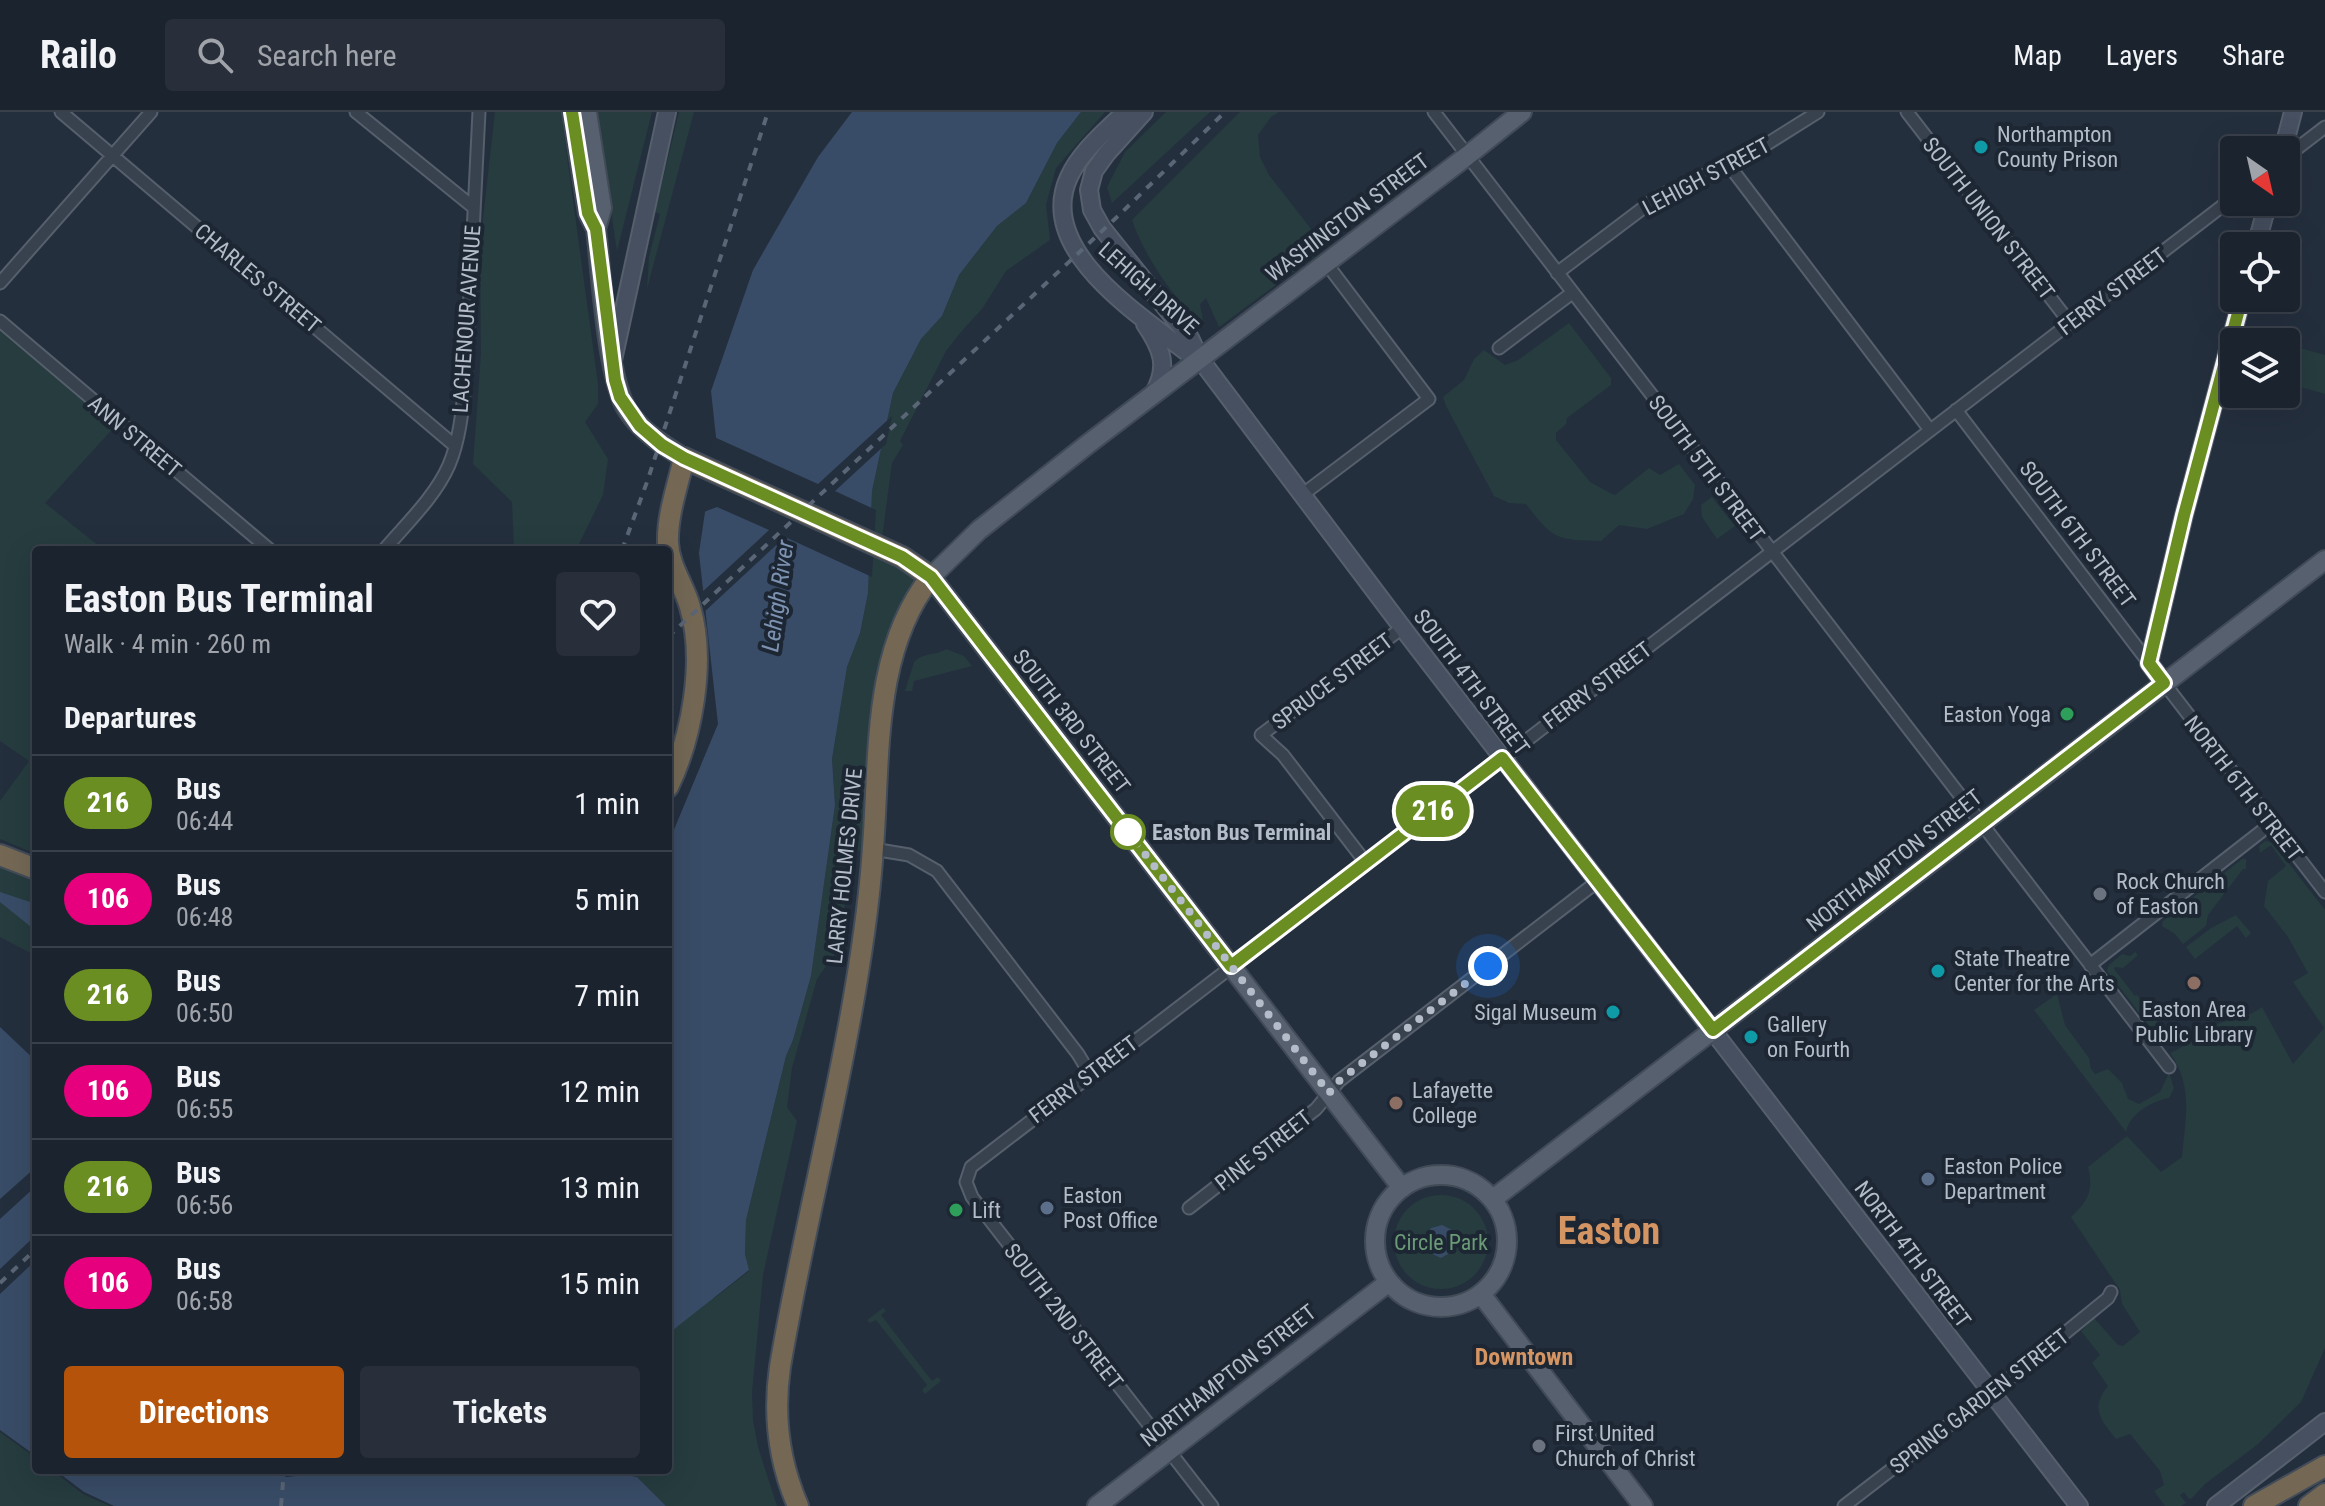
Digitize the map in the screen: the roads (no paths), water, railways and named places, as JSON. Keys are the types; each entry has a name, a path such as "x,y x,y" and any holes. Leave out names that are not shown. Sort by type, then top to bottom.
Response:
{"highway":[{"name":"SOUTH 3RD STREET","path":"692,462 883,548 910,561 931,577"},
{"path":"668,546 669,524 692,462"},
{"path":"672,562 691,610 696,670 686,738 672,776"},
{"name":"LARRY HOLMES DRIVE","path":"798,1506 786,1474 780,1445 777,1411 779,1377 856,990 873,849 885,687 892,658 910,615 931,577"},
{"path":"0,855 32,867"},
{"path":"2254,1506 2325,1468"},
{"path":"2278,1506 2325,1468"},
{"path":"2309,1506 2325,1497"},
{"path":"2318,1506 2325,1497"}],"main road":[{"path":"572,112 588,213 596,229 612,362 620,397 627,411 650,435 692,462"},
{"path":"587,112 602,208 596,229"},
{"name":"WASHINGTON STREET","path":"1200,359 1522,112"},
{"name":"LARRY HOLMES DRIVE","path":"931,577 979,530 1200,359"},
{"name":"NORTHAMPTON STREET","path":"1493,1199 2325,560"},
{"name":"SOUTH 3RD STREET","path":"931,577 1402,1188"},
{"path":"1431,1176 1450,1176 1481,1189 1493,1199 1503,1215 1507,1251 1494,1282 1481,1294 1454,1306 1428,1307 1401,1295 1389,1282 1377,1257 1375,1235 1388,1200 1402,1188 1431,1176"},
{"name":"NORTHAMPTON STREET","path":"1097,1506 1389,1282"},
{"path":"1481,1294 1643,1506"}],"street":[{"name":"CHARLES STREET","path":"61,112 454,445"},
{"path":"0,283 151,112"},
{"path":"356,112 473,207"},
{"name":"LACHENOUR AVENUE","path":"387,546 434,489 449,466 454,445 466,373 479,112"},
{"path":"612,362 667,112"},
{"name":"LEHIGH DRIVE","path":"1125,112 1076,164 1066,184 1062,203 1065,230 1072,245 1092,271 1131,307 1188,353 1200,359"},
{"name":"LEHIGH DRIVE","path":"1144,112 1094,171 1089,190 1092,210 1102,228 1190,338 1200,359"},
{"name":"SOUTH 5TH STREET","path":"1434,112 2169,1067"},
{"name":"LEHIGH STREET","path":"1557,273 1659,196 1759,149 1818,112"},
{"name":"SOUTH UNION STREET","path":"1907,112 2070,323"},
{"path":"2287,136 2293,112"},
{"path":"2300,146 2325,127"},
{"path":"1728,164 1930,430"},
{"name":"FERRY STREET","path":"967,1178 971,1167 979,1159 2220,208"},
{"path":"1302,495 1429,399 1326,263"},
{"path":"1499,348 1572,293"},
{"path":"1131,307 1149,330 1163,362 1163,373 1154,393"},
{"path":"2149,663 2184,515 2238,312"},
{"name":"ANN STREET","path":"0,321 265,546"},
{"name":"SOUTH 4TH STREET","path":"1200,359 1402,628 1713,1030"},
{"name":"SOUTH 6TH STREET","path":"1956,410 2164,683"},
{"name":"SPRUCE STREET","path":"1366,863 1283,755 1261,735 1402,628"},
{"name":"NORTH 6TH STREET","path":"2164,683 2325,892"},
{"path":"2090,965 2272,823"},
{"path":"873,849 909,855 937,871 1078,1054 1090,1074"},
{"name":"PINE STREET","path":"1189,1208 1316,1109 1339,1081 1598,881"},
{"name":"NORTH 4TH STREET","path":"1713,1030 2079,1506"},
{"name":"SOUTH 2ND STREET","path":"967,1178 967,1189 974,1200 1212,1506"},
{"name":"SPRING GARDEN STREET","path":"1844,1506 2064,1335 2108,1298 2111,1292"},
{"path":"2305,1437 2325,1408"},
{"path":"2216,1506 2325,1422"}],"water":[{"name":"Lehigh River","path":"852,112 1081,112 1057,143 1026,203 997,226 959,275 942,316 921,339 893,393 872,491 868,593 860,633 847,667 832,759 835,805 811,976 786,1056 746,1220 745,1254 749,1270 672,1331 672,834 718,724 699,553 716,437 711,391 753,270 818,157"},
{"path":"0,892 32,903 32,928 0,902"},
{"path":"0,1027 32,1057 32,1453 0,1430"},
{"path":"1442,1225 1452,1230 1457,1239 1455,1250 1441,1258 1428,1252 1424,1242 1431,1228"},
{"path":"60,1474 281,1474 286,1477 296,1474 622,1474 637,1477 666,1506 114,1506 84,1492"}],"railway":[{"path":"623,546 768,112"},
{"path":"672,633 1225,112"},
{"path":"0,1283 32,1253"},
{"path":"281,1506 284,1474"}],"place":[{"name":"Northampton County Prison","path":"1981,147"},
{"name":"Easton Yoga","path":"2067,714"},
{"name":"Easton Bus Terminal","path":"1128,832"},
{"name":"Rock Church of Easton","path":"2100,894"},
{"name":"State Theatre Center for the Arts","path":"1938,971"},
{"name":"Easton Area Public Library","path":"2194,983"},
{"name":"Sigal Museum","path":"1613,1012"},
{"name":"Gallery on Fourth","path":"1751,1037"},
{"name":"Lafayette College","path":"1396,1103"},
{"name":"Easton Police Department","path":"1928,1179"},
{"name":"Easton Post Office","path":"1047,1208"},
{"name":"Lift","path":"956,1210"},
{"name":"First United Church of Christ","path":"1539,1446"}],"district":[{"name":"Easton","path":"1609,1231"},
{"name":"Downtown","path":"1524,1357"}],"park label":[{"name":"Circle Park","path":"1441,1242"}]}
